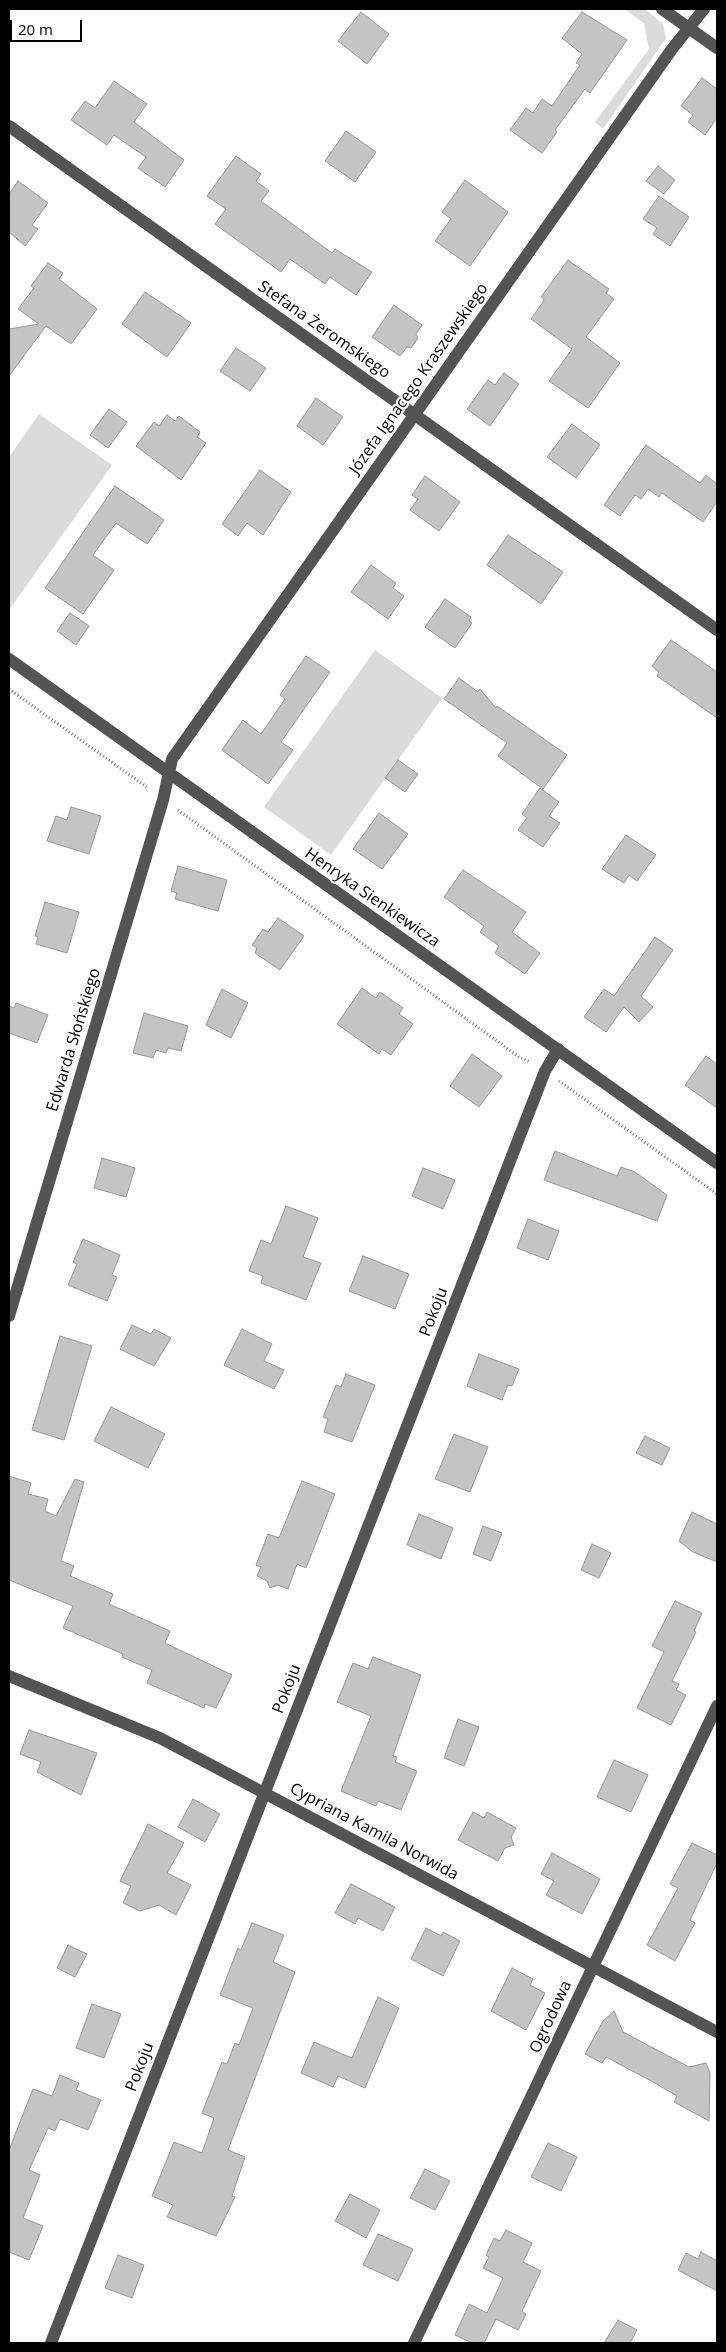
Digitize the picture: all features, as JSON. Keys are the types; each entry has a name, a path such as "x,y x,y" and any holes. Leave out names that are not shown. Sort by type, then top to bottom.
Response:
{"street":[{"path":"662,9 717,48"},
{"name":"Józefa Ignacego Kraszewskiego","path":"169,773 172,759 180,746 688,27 704,9"},
{"name":"Stefana Żeromskiego","path":"9,126 717,630"},
{"name":"Henryka Sienkiewicza","path":"9,659 717,1163"},
{"name":"Edwarda Słońskiego","path":"9,1316 160,809 169,773"},
{"name":"Pokoju","path":"51,2343 545,1071 558,1049"},
{"name":"Cypriana Kamila Norwida","path":"9,1676 144,1731 264,1792 717,2032"},
{"name":"Ogrodowa","path":"414,2343 717,1706"}],"path":[{"path":"9,689 153,792"},
{"path":"176,808 519,1056 533,1063"},
{"path":"556,1078 717,1194"}],"shaded area":[{"path":"624,9 645,9 663,24 666,38 603,129 595,122 649,49 644,23"},
{"path":"39,414 112,465 9,610 9,457"},
{"path":"375,650 442,698 331,855 264,807"}],"building":[{"path":"361,12 389,34 367,64 338,41"},
{"path":"582,12 627,40 590,93 585,89 555,130 557,132 542,153 510,130 526,108 533,113 542,99 552,106 580,65 576,63 582,54 562,38"},
{"path":"702,78 717,89 717,118 705,135 688,122 693,115 681,106"},
{"path":"114,81 147,104 134,122 184,160 165,187 138,168 146,157 114,135 107,145 71,120 85,101 95,108"},
{"path":"346,131 376,152 355,182 325,161"},
{"path":"236,156 261,174 256,181 269,191 261,201 332,253 335,249 372,272 356,295 330,277 325,284 290,259 281,272 215,224 226,209 207,196"},
{"path":"658,166 675,180 664,194 646,181"},
{"path":"465,180 508,212 470,266 435,241 451,219 442,212"},
{"path":"18,181 48,203 32,225 38,229 25,246 9,232 9,194"},
{"path":"659,196 689,217 670,246 653,234 657,228 643,219"},
{"path":"568,260 609,289 606,293 614,299 586,337 620,363 588,408 549,381 572,349 531,319 543,302 544,299 541,297"},
{"path":"48,263 63,273 59,279 97,309 71,344 46,326 9,376 9,329 39,324 18,309 34,288 31,286"},
{"path":"145,292 191,323 167,357 122,324"},
{"path":"394,305 422,325 416,334 418,338 411,348 407,347 400,356 372,337"},
{"path":"236,348 266,368 250,391 220,371"},
{"path":"504,373 519,384 490,426 467,409 488,380 495,385"},
{"path":"316,398 343,417 323,445 297,426"},
{"path":"109,409 127,422 108,448 90,435"},
{"path":"167,415 175,421 179,416 200,432 197,437 206,443 181,480 136,446 154,422 159,426"},
{"path":"572,424 600,445 576,478 547,457"},
{"path":"646,445 700,483 706,475 717,484 717,502 703,522 662,493 659,497 648,489 641,499 635,495 620,516 604,505"},
{"path":"260,470 291,492 263,535 247,523 238,536 222,524"},
{"path":"425,476 460,502 439,531 410,510 418,499 412,495"},
{"path":"115,486 164,520 147,544 116,523 93,555 114,570 83,614 45,588"},
{"path":"508,535 563,572 541,604 487,565"},
{"path":"371,565 396,583 393,588 404,596 388,619 351,592"},
{"path":"445,599 471,617 469,621 472,623 455,648 425,627"},
{"path":"70,613 89,626 76,645 57,631"},
{"path":"671,640 717,672 717,718 657,676 659,672 652,666"},
{"path":"306,656 330,672 281,742 293,750 268,784 222,750 243,720 261,734 285,699 280,695"},
{"path":"459,678 478,692 480,689 496,708 497,706 567,755 543,789 498,756 507,743 444,699"},
{"path":"398,760 418,774 405,792 385,778"},
{"path":"540,788 559,802 549,816 560,823 543,847 518,830 527,818 522,814"},
{"path":"71,807 101,816 89,854 47,841 56,816 67,820"},
{"path":"379,813 408,834 382,869 353,849"},
{"path":"626,835 656,855 637,881 629,875 624,883 602,869"},
{"path":"178,866 227,880 218,911 175,899 177,893 171,891"},
{"path":"463,870 526,912 512,932 540,953 525,974 495,953 499,946 480,932 484,926 444,897"},
{"path":"45,902 79,912 67,953 36,944 38,937 35,936"},
{"path":"278,918 304,936 280,970 255,953 257,948 252,945 263,929 268,932"},
{"path":"655,937 673,950 641,996 653,1007 639,1022 624,1007 606,1032 584,1017 604,989 614,996"},
{"path":"362,988 376,998 380,992 403,1008 399,1014 413,1024 391,1055 382,1049 379,1054 337,1024"},
{"path":"222,989 248,1003 231,1038 206,1025"},
{"path":"16,1003 48,1015 37,1043 9,1033 9,1006 14,1008"},
{"path":"144,1013 188,1026 181,1051 168,1048 166,1053 156,1050 153,1058 133,1053"},
{"path":"472,1054 502,1076 479,1107 450,1086"},
{"path":"706,1056 717,1064 717,1108 685,1085"},
{"path":"555,1151 617,1176 621,1167 635,1172 667,1195 657,1221 544,1180"},
{"path":"102,1158 135,1168 126,1197 94,1188"},
{"path":"423,1168 455,1180 443,1209 412,1196"},
{"path":"286,1206 318,1218 303,1257 321,1263 306,1300 261,1283 263,1276 249,1271 261,1240 271,1244"},
{"path":"528,1219 559,1231 548,1260 517,1248"},
{"path":"83,1239 120,1255 112,1275 117,1277 107,1301 68,1285 77,1264 73,1262"},
{"path":"363,1256 409,1274 395,1309 349,1291"},
{"path":"132,1325 151,1334 154,1329 171,1338 154,1366 120,1349"},
{"path":"242,1329 272,1344 264,1361 284,1370 274,1389 224,1365"},
{"path":"60,1336 92,1346 64,1440 32,1430"},
{"path":"479,1354 519,1369 512,1386 508,1385 502,1400 467,1386"},
{"path":"346,1374 375,1385 352,1442 324,1432 328,1419 323,1417 336,1385 341,1387"},
{"path":"111,1407 165,1434 148,1468 94,1441"},
{"path":"454,1434 488,1447 470,1492 435,1479"},
{"path":"645,1436 670,1448 662,1465 636,1453"},
{"path":"9,1476 31,1483 28,1494 48,1499 45,1511 56,1516 75,1479 84,1482 61,1561 74,1566 70,1576 113,1594 109,1604 170,1631 165,1643 232,1675 216,1708 205,1704 204,1708 147,1683 152,1670 122,1657 123,1654 63,1628 73,1606 9,1580"},
{"path":"302,1481 335,1494 306,1568 297,1564 288,1589 278,1585 270,1588 267,1581 257,1576 261,1567 256,1565 268,1534 279,1538"},
{"path":"692,1512 717,1524 717,1562 693,1552 679,1541"},
{"path":"419,1514 453,1528 441,1559 407,1545"},
{"path":"483,1526 502,1533 491,1561 473,1554"},
{"path":"592,1544 611,1553 599,1578 581,1570"},
{"path":"675,1601 702,1613 694,1631 696,1632 672,1681 679,1684 676,1690 686,1695 671,1725 637,1708 664,1652 652,1646"},
{"path":"373,1657 421,1675 393,1756 397,1757 395,1762 417,1771 401,1810 378,1801 376,1806 341,1791 371,1716 337,1702 353,1663 368,1669"},
{"path":"458,1719 479,1727 464,1766 444,1758"},
{"path":"29,1730 97,1753 81,1795 37,1772 41,1762 20,1754"},
{"path":"614,1760 648,1775 631,1812 597,1797"},
{"path":"193,1799 220,1814 205,1842 178,1827"},
{"path":"473,1812 484,1818 487,1812 516,1828 511,1837 514,1845 505,1848 498,1861 458,1840"},
{"path":"148,1824 184,1843 167,1873 191,1885 176,1915 159,1905 140,1911 123,1903 131,1886 120,1881"},
{"path":"692,1843 717,1855 717,1863 690,1920 695,1923 675,1961 647,1945 678,1888 670,1884"},
{"path":"552,1853 600,1879 582,1914 546,1895 554,1881 541,1874"},
{"path":"351,1884 395,1907 383,1931 358,1918 355,1924 335,1913"},
{"path":"252,1923 284,1935 273,1962 295,1972 228,2150 245,2157 232,2196 235,2197 216,2236 167,2217 173,2205 152,2196 174,2142 202,2153 214,2118 202,2113 222,2062 227,2064 235,2043 239,2045 253,2008 220,1995 238,1948 241,1950"},
{"path":"426,1928 441,1936 443,1932 460,1941 443,1976 411,1959"},
{"path":"68,1945 87,1954 75,1977 57,1968"},
{"path":"512,1968 533,1979 530,1985 545,1993 526,2030 491,2011"},
{"path":"378,1997 399,2008 365,2088 338,2076 333,2087 301,2073 314,2042 352,2058"},
{"path":"92,2004 121,2014 104,2058 76,2048"},
{"path":"614,2011 623,2032 689,2067 706,2063 710,2073 709,2121 674,2102 677,2096 653,2082 606,2057 602,2063 585,2054 603,2021"},
{"path":"60,2075 79,2083 76,2090 101,2100 88,2130 60,2119 55,2131 48,2128 29,2170 40,2175 23,2218 43,2226 29,2260 9,2252 9,2150 33,2089 52,2096"},
{"path":"548,2143 577,2157 561,2191 531,2177"},
{"path":"425,2169 450,2181 435,2210 410,2198"},
{"path":"350,2194 380,2210 366,2238 335,2221"},
{"path":"506,2230 532,2243 523,2262 541,2271 522,2311 526,2314 518,2330 496,2319 484,2343 472,2343 455,2335 469,2304 487,2313 503,2278 483,2268 489,2257 486,2255 494,2238 500,2241"},
{"path":"378,2234 413,2249 398,2281 363,2265"},
{"path":"701,2252 717,2261 717,2291 678,2270 686,2253 698,2259"},
{"path":"118,2255 144,2265 132,2298 105,2288"},
{"path":"618,2320 637,2330 630,2343 604,2343"}]}
